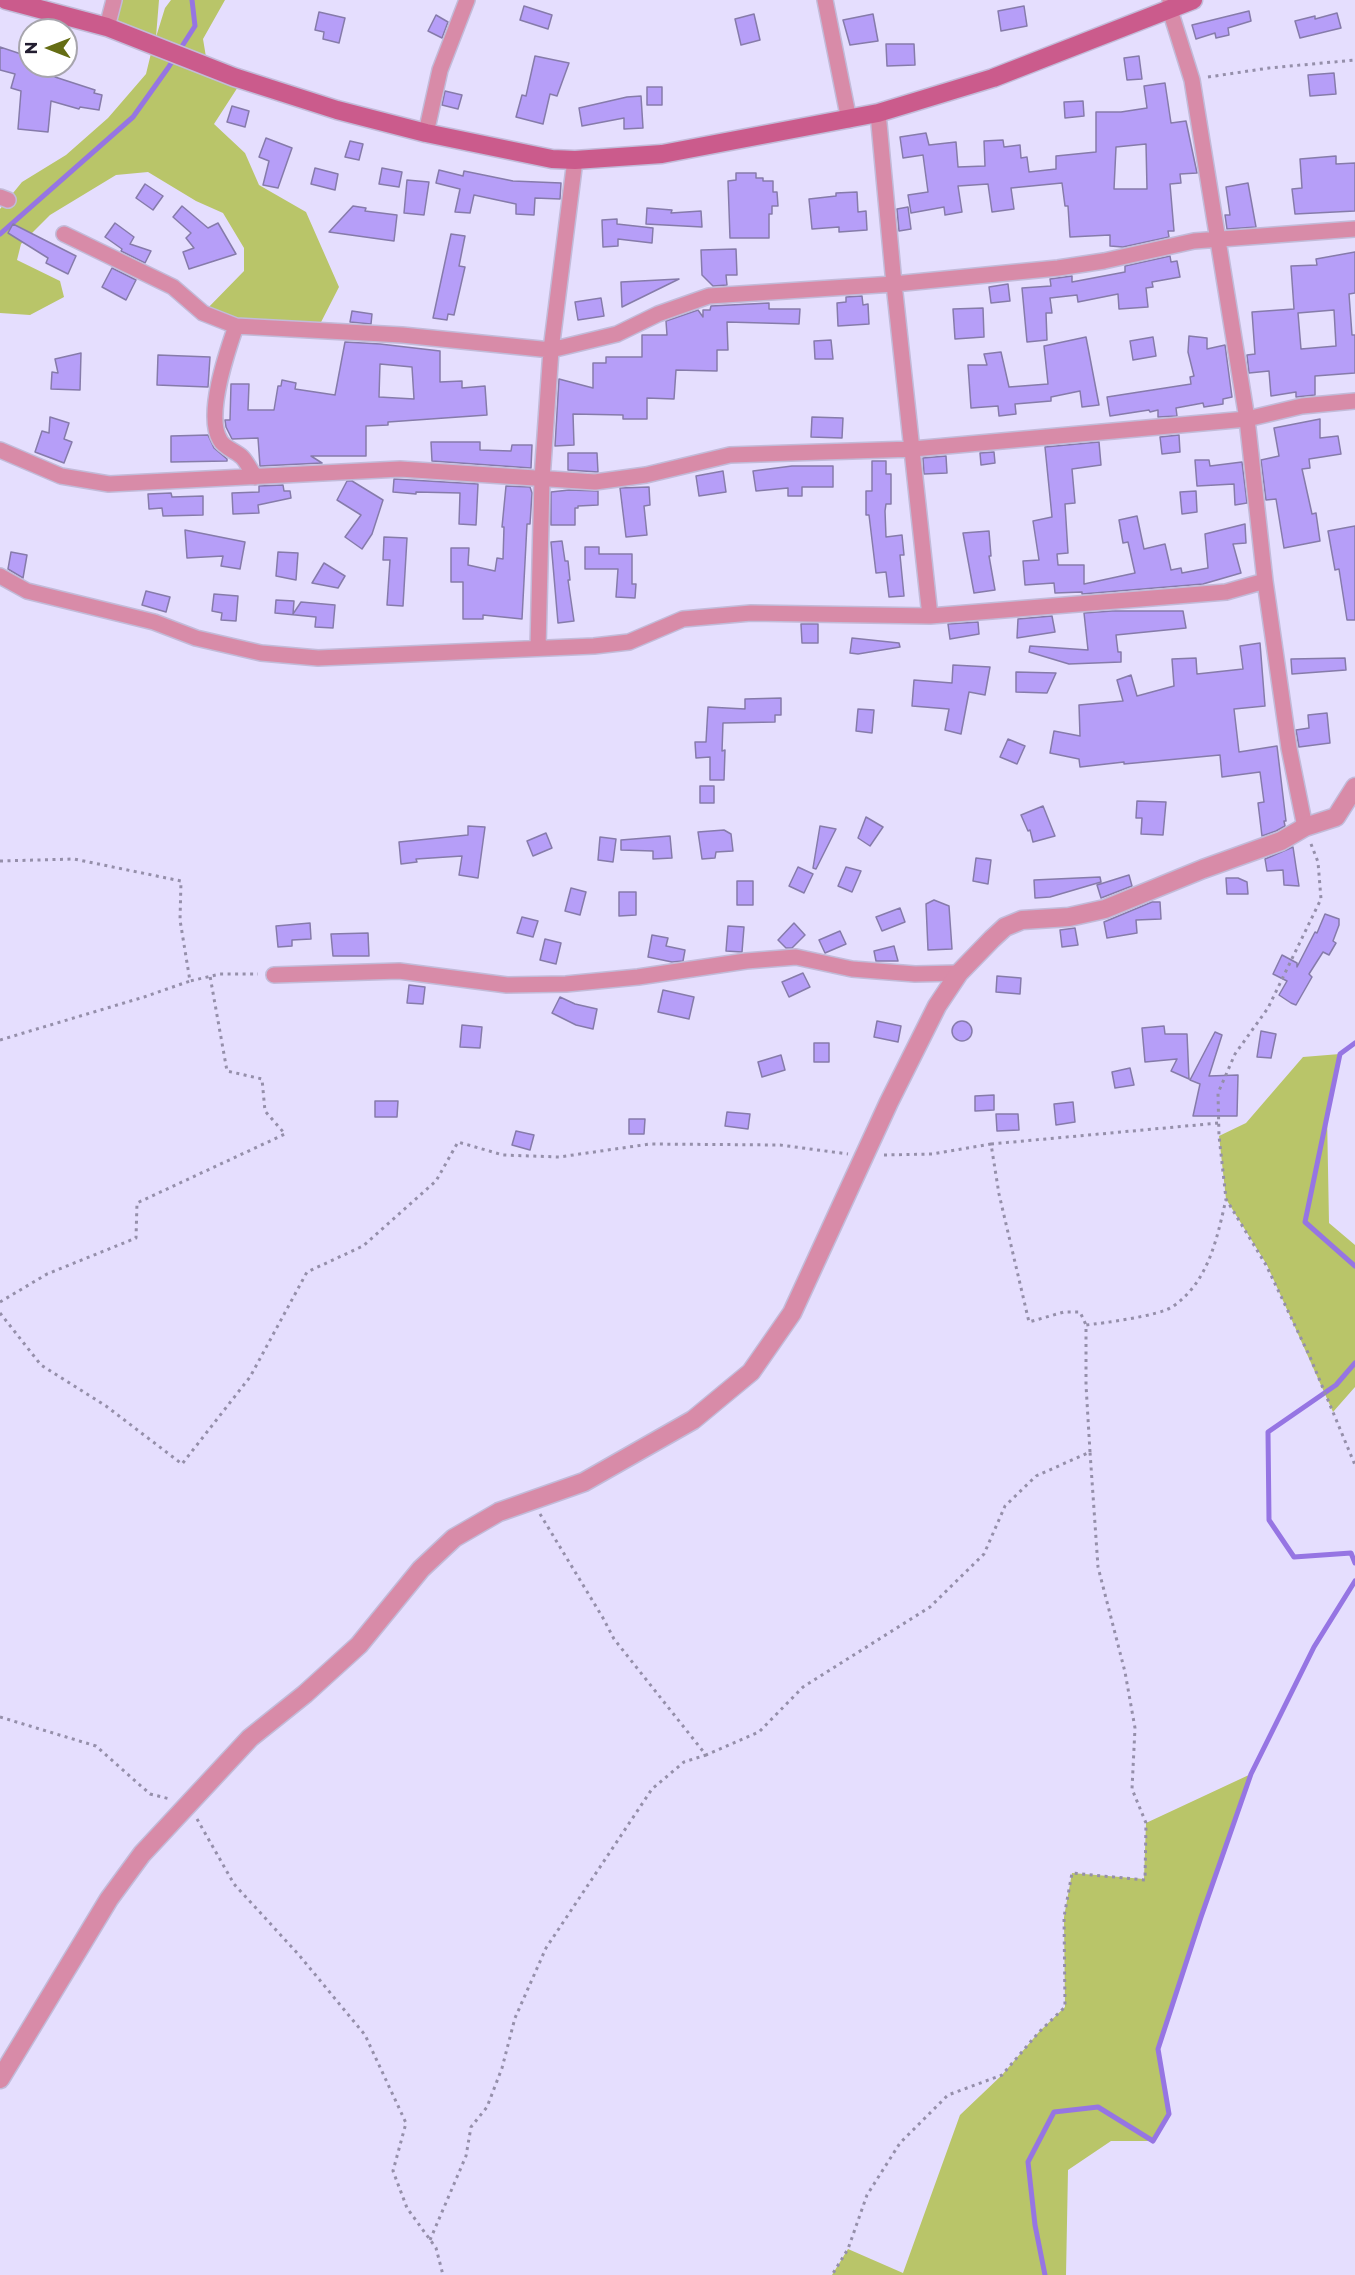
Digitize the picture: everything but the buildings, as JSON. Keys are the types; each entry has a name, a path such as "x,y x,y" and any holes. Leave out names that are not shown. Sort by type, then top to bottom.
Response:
{"main road":[{"path":"6,0 107,27 234,77 337,110 426,133 552,159 575,160 662,154 878,113 993,78 1170,5 1193,0"}],"street":[{"path":"107,27 114,0"},
{"path":"426,133 440,70 467,0"},
{"path":"825,0 849,120"},
{"path":"1170,5 1192,80 1247,419 1265,581 1289,748 1305,827"},
{"path":"878,113 930,616"},
{"path":"538,648 542,479 551,350 575,160"},
{"path":"64,234 173,286 203,313 236,326 402,335 551,350 617,334 658,314 709,296 894,284 1058,268 1194,242 1355,229"},
{"path":"236,326 222,366 215,416 216,430 220,442 243,457 255,477"},
{"path":"0,450 61,476 109,484 400,469 595,482 646,475 730,455 913,449 1247,419 1302,406 1355,401"},
{"path":"0,576 27,591 154,622 196,638 261,653 318,658 594,646 629,642 683,619 751,612 930,616 1226,592 1265,581"},
{"path":"0,2079 109,1899 142,1854 250,1738 305,1694 359,1645 421,1569 454,1538 499,1512 584,1482 693,1420 751,1372 792,1314 864,1156 937,1006 959,973 1005,927 1022,921 1069,917 1106,909 1203,868 1281,841 1305,827 1336,817 1355,787"},
{"path":"274,975 399,971 507,985 566,984 638,977 746,961 796,957 852,969 915,974 959,973"}],"path":[{"path":"1192,80 1269,68 1355,60"},
{"path":"1086,1325 1118,1321 1170,1308 1195,1286 1215,1246 1226,1199 1218,1093 1235,1054 1268,1008 1321,899 1318,862 1305,827"},
{"path":"0,861 74,859 181,881 180,921 190,981"},
{"path":"0,1040 210,976 220,974 274,975"},
{"path":"0,1302 47,1274 136,1238 137,1203 285,1134 265,1111 262,1079 227,1071 210,976"},
{"path":"0,1313 41,1365 106,1406 182,1464 250,1377 307,1272 363,1246 436,1181 458,1142 503,1155 559,1157 650,1144 780,1145 864,1156 932,1154 991,1144 1219,1123"},
{"path":"832,2275 848,2249 867,2195 900,2143 948,2095 1002,2075 1065,2007 1064,1917 1072,1873 1145,1880 1146,1823 1132,1789 1135,1728 1125,1672 1098,1567 1086,1385 1086,1325 1080,1312 1064,1312 1029,1322 999,1194 991,1144"},
{"path":"1226,1199 1266,1264 1310,1357 1355,1465"},
{"path":"430,2240 466,2156 471,2127 487,2107 502,2068 515,2018 546,1948 652,1790 684,1762 759,1732 803,1687 930,1607 984,1554 1005,1506 1036,1476 1090,1452"},
{"path":"531,1500 614,1640 706,1755"},
{"path":"0,1717 96,1746 150,1794 188,1803 234,1884 299,1955 365,2035 406,2123 393,2171 407,2208 436,2248 443,2275"}],"green space":[{"path":"115,0 159,0 156,37 165,8 171,0 225,0 203,39 207,63 245,76 214,124 245,153 259,185 306,212 339,287 317,330 236,326 203,313 244,271 244,248 223,213 196,201 148,172 116,175 50,215 21,244 17,260 60,281 64,297 30,315 0,313 0,209 22,182 66,155 108,118 146,74 154,41 109,25"},
{"path":"1340,1054 1327,1114 1329,1223 1355,1245 1355,1387 1333,1412 1267,1265 1226,1199 1219,1136 1246,1123 1303,1057"},
{"path":"1251,1774 1158,2049 1169,2114 1153,2141 1111,2141 1068,2170 1066,2275 832,2275 848,2249 903,2273 960,2115 1002,2075 1039,2032 1065,2007 1064,1917 1072,1873 1144,1879 1146,1823"}],"waterway":[{"path":"0,234 133,117 195,26 192,0"},
{"path":"1355,1043 1340,1054 1305,1222 1355,1266"},
{"path":"1355,1363 1336,1385 1268,1432 1269,1520 1294,1557 1351,1553 1355,1563"},
{"path":"1045,2275 1035,2225 1028,2162 1054,2112 1098,2107 1153,2141 1169,2114 1158,2049 1201,1917 1251,1774 1314,1647 1355,1581"}]}
